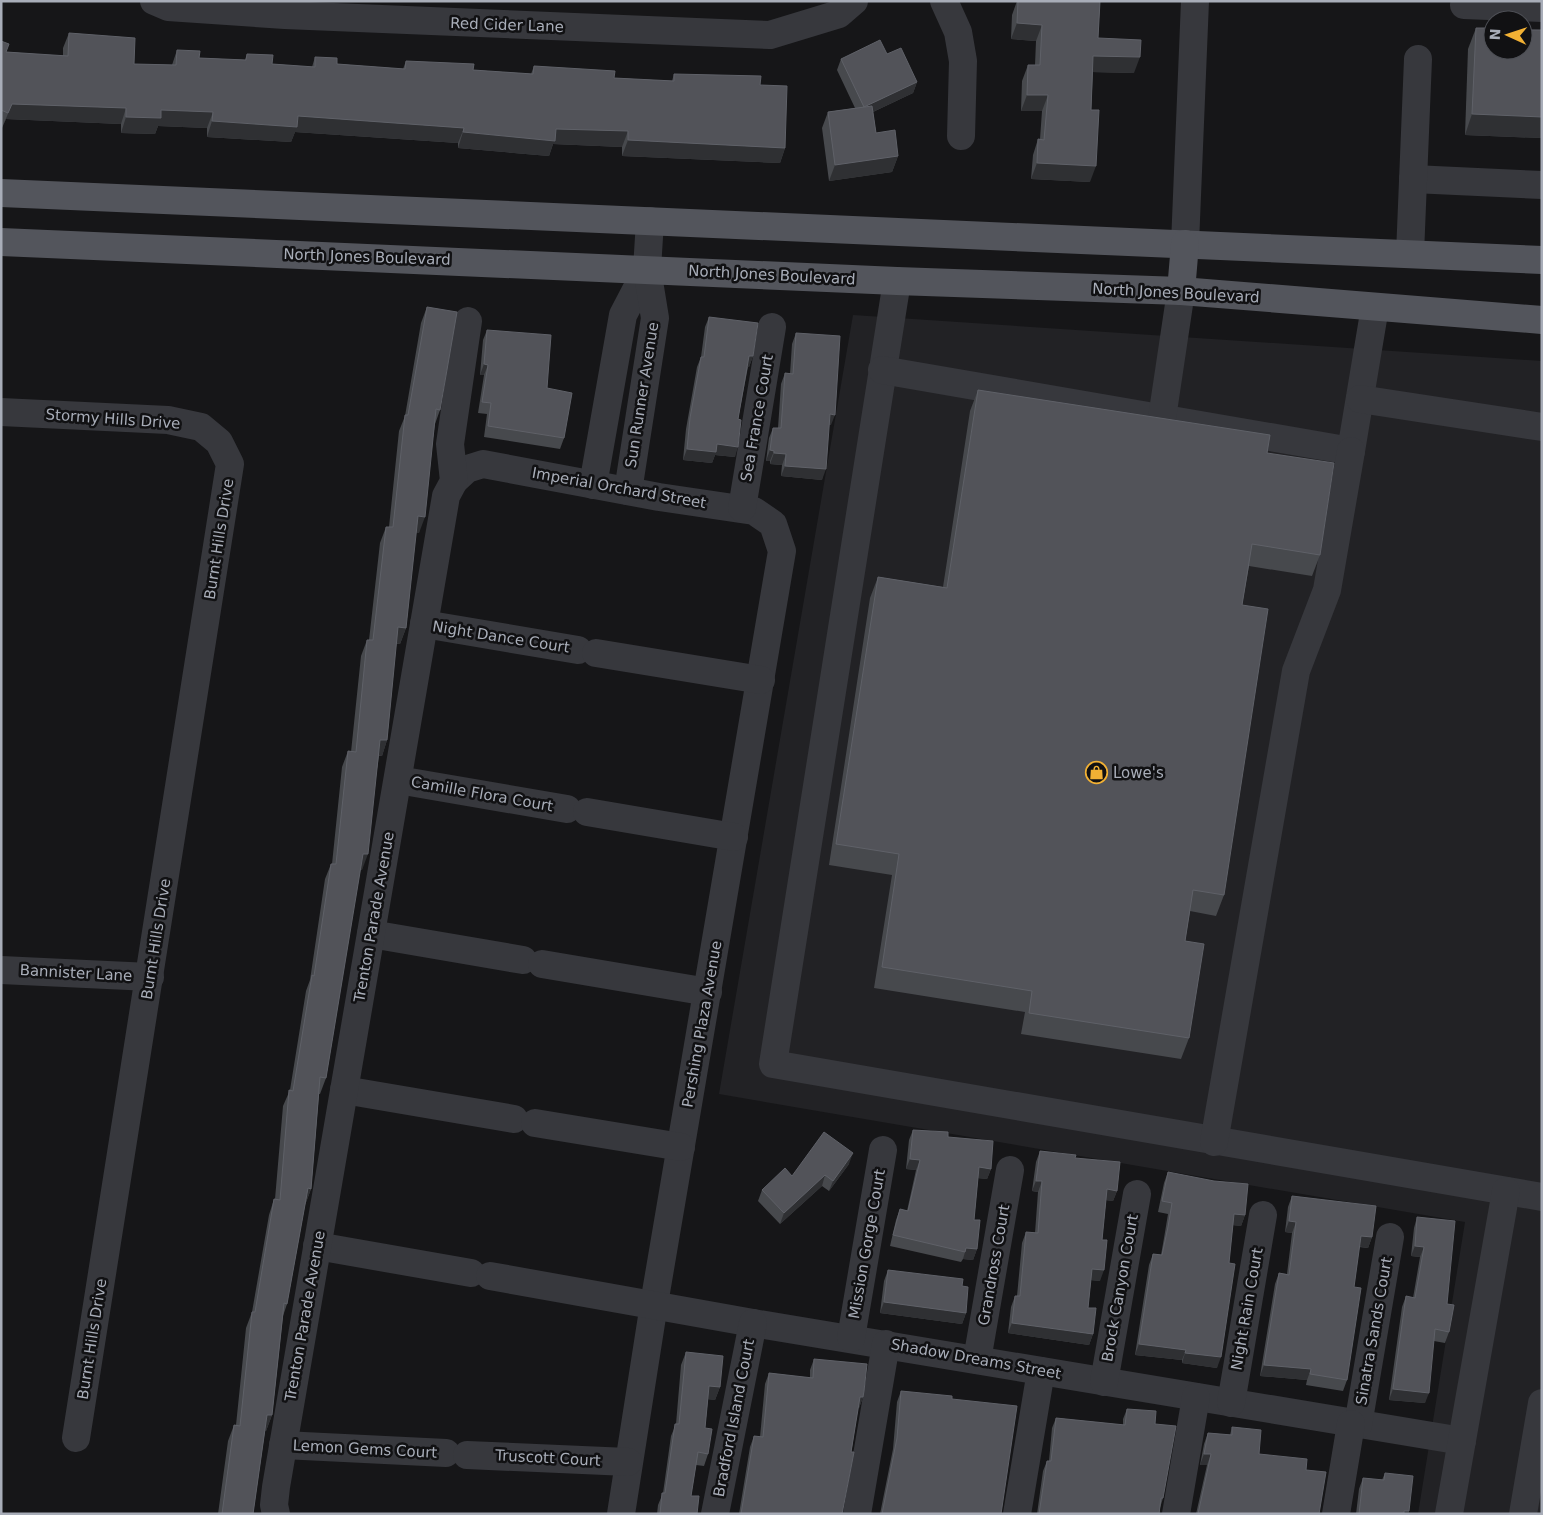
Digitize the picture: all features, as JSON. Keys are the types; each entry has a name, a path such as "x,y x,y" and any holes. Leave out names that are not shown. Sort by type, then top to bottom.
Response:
{"main road":[{"path":"1,193 1542,260"},
{"name":"North Jones Boulevard","path":"1,242 896,281 1181,291 1542,320"},
{"path":"1181,291 1185,244"}],"street":[{"name":"Red Cider Lane","path":"154,1 168,7 286,8 770,35 839,14 854,1"},
{"path":"944,1 958,32 963,62 961,136"},
{"path":"1185,244 1195,1"},
{"path":"1465,1 1464,5 1542,8"},
{"path":"1410,254 1418,59"},
{"path":"1413,179 1542,185"},
{"name":"Sun Runner Avenue","path":"628,491 655,318 647,269 650,221"},
{"name":"Sun Runner Avenue","path":"593,485 622,316 647,269"},
{"path":"896,281 773,1064 1214,1142 1542,1197"},
{"path":"1162,418 1181,291"},
{"path":"1214,1142 1296,671 1327,590 1375,307"},
{"name":"Trenton Parade Avenue","path":"276,1514 275,1496 283,1445 446,496 454,481 450,444 468,321"},
{"name":"Sea France Court","path":"742,508 772,327"},
{"path":"882,370 1351,451"},
{"path":"1360,399 1542,427"},
{"name":"Stormy Hills Drive","path":"1,412 168,420 201,427 219,442"},
{"name":"Burnt Hills Drive","path":"76,1438 230,464 219,442"},
{"name":"Imperial Orchard Street","path":"454,481 467,469 483,464 628,491 742,508 765,516 773,524 779,536"},
{"name":"Pershing Plaza Avenue","path":"621,1514 654,1304 781,567 782,551 779,536"},
{"name":"Night Dance Court","path":"424,624 761,680"},
{"name":"Camille Flora Court","path":"398,780 734,837"},
{"path":"371,934 708,992"},
{"name":"Bannister Lane","path":"1,970 150,977"},
{"path":"344,1090 681,1147"},
{"name":"Mission Gorge Court","path":"851,1338 883,1150"},
{"name":"Grandross Court","path":"977,1360 1010,1170"},
{"path":"1449,1514 1506,1191"},
{"name":"Brock Canyon Court","path":"1104,1382 1136,1194"},
{"name":"Night Rain Court","path":"1231,1403 1263,1216"},
{"name":"Sinatra Sands Court","path":"1336,1514 1390,1237"},
{"name":"Shadow Dreams Street","path":"317,1246 753,1323 851,1338 1354,1425 1462,1441"},
{"name":"Bradford Island Court","path":"715,1514 753,1323"},
{"path":"857,1514 886,1344"},
{"path":"1017,1514 1041,1371"},
{"path":"1176,1514 1196,1398"},
{"path":"1523,1514 1539,1441 1542,1403"},
{"name":"Lemon Gems Court","path":"283,1445 457,1454"},
{"name":"Truscott Court","path":"457,1454 628,1462"}],"shaded area":[{"path":"853,315 1542,361 1542,1514 1418,1514 1465,1222 719,1094"}],"building":[{"path":"1018,1 1100,1 1098,38 1141,40 1140,57 1093,56 1091,110 1099,110 1096,166 1037,163 1038,139 1044,140 1048,95 1027,95 1028,65 1040,65 1042,25 1017,23"},
{"path":"1476,28 1483,28 1483,60 1533,60 1533,30 1542,30 1542,117 1472,114"},
{"path":"69,33 135,38 134,64 176,65 177,50 200,51 199,58 246,60 247,54 273,55 272,64 315,67 315,57 337,58 337,64 405,69 406,61 474,64 473,70 533,74 534,66 615,71 614,78 674,81 674,74 761,76 760,85 787,86 785,148 628,140 628,131 556,129 555,141 463,132 464,128 298,116 297,127 212,121 213,112 161,110 161,118 126,117 126,108 12,104 8,113 1,110 1,41 9,44 6,52 68,56"},
{"path":"880,40 887,54 901,48 917,82 864,107 841,59"},
{"path":"872,106 876,133 895,130 898,156 835,165 828,112"},
{"path":"427,307 457,312 440,410 436,409 425,517 418,516 406,628 398,627 387,740 380,740 368,854 363,854 326,1078 320,1077 311,1189 308,1188 287,1304 284,1303 272,1415 267,1415 253,1514 222,1514 234,1425 240,1426 252,1312 255,1312 274,1199 280,1200 289,1090 293,1091 312,975 314,976 331,864 336,864 348,751 356,752 367,640 373,640 386,527 393,527 405,415 408,415"},
{"path":"709,317 758,323 753,356 749,356 738,419 741,420 738,447 717,444 716,452 687,449 690,418 701,357 704,357"},
{"path":"487,330 551,335 547,388 572,393 564,438 488,426 491,403 482,402 488,365 484,364"},
{"path":"796,333 840,336 835,415 830,414 826,469 785,466 786,454 774,453 774,451 770,450 773,428 781,428 785,373 793,374"},
{"path":"978,390 1270,435 1267,453 1334,463 1320,555 1252,544 1242,605 1268,609 1224,895 1193,890 1185,941 1204,944 1189,1038 1029,1013 1032,991 882,967 899,854 836,844 878,577 947,588"},
{"path":"913,1130 948,1132 948,1137 993,1141 991,1169 979,1167 974,1220 980,1220 977,1249 966,1248 965,1252 893,1235 900,1209 908,1211 920,1160 910,1159"},
{"path":"824,1132 853,1153 833,1181 825,1175 784,1213 762,1190 785,1168 792,1176"},
{"path":"1040,1151 1076,1155 1075,1158 1120,1162 1117,1191 1107,1189 1102,1240 1107,1240 1104,1270 1092,1269 1088,1308 1096,1308 1093,1334 1012,1323 1015,1296 1020,1296 1026,1232 1038,1233 1042,1181 1036,1181"},
{"path":"1168,1172 1214,1181 1248,1184 1245,1215 1234,1214 1229,1263 1235,1264 1221,1357 1185,1353 1186,1350 1139,1344 1153,1254 1162,1255 1168,1227 1172,1203 1162,1201"},
{"path":"1292,1196 1376,1206 1372,1237 1361,1236 1354,1287 1361,1288 1347,1380 1310,1374 1311,1369 1264,1365 1279,1273 1289,1275 1296,1222 1289,1221"},
{"path":"1417,1217 1455,1221 1447,1304 1454,1305 1449,1332 1435,1329 1429,1393 1393,1389 1406,1296 1415,1298 1424,1247 1415,1246"},
{"path":"888,1270 963,1279 962,1286 968,1287 966,1313 884,1302"},
{"path":"686,1352 723,1356 720,1387 709,1386 705,1428 712,1429 708,1454 698,1452 691,1496 699,1496 697,1514 660,1514 675,1424 679,1424"},
{"path":"814,1359 867,1364 863,1397 860,1397 851,1452 854,1452 842,1514 741,1514 754,1436 763,1437 769,1373 813,1378"},
{"path":"901,1391 952,1396 952,1399 1017,1406 1001,1514 882,1514 897,1438"},
{"path":"1127,1409 1156,1411 1155,1424 1176,1426 1159,1514 1039,1514 1047,1461 1051,1461 1056,1418 1125,1425"},
{"path":"1232,1427 1261,1430 1259,1454 1307,1459 1306,1470 1326,1472 1319,1514 1198,1514 1211,1454 1204,1454 1208,1433 1232,1435"},
{"path":"1385,1473 1413,1476 1409,1511 1404,1511 1404,1514 1359,1514 1363,1478 1384,1480"}],"place":[{"name":"Lowe's","path":"1097,773"}]}
